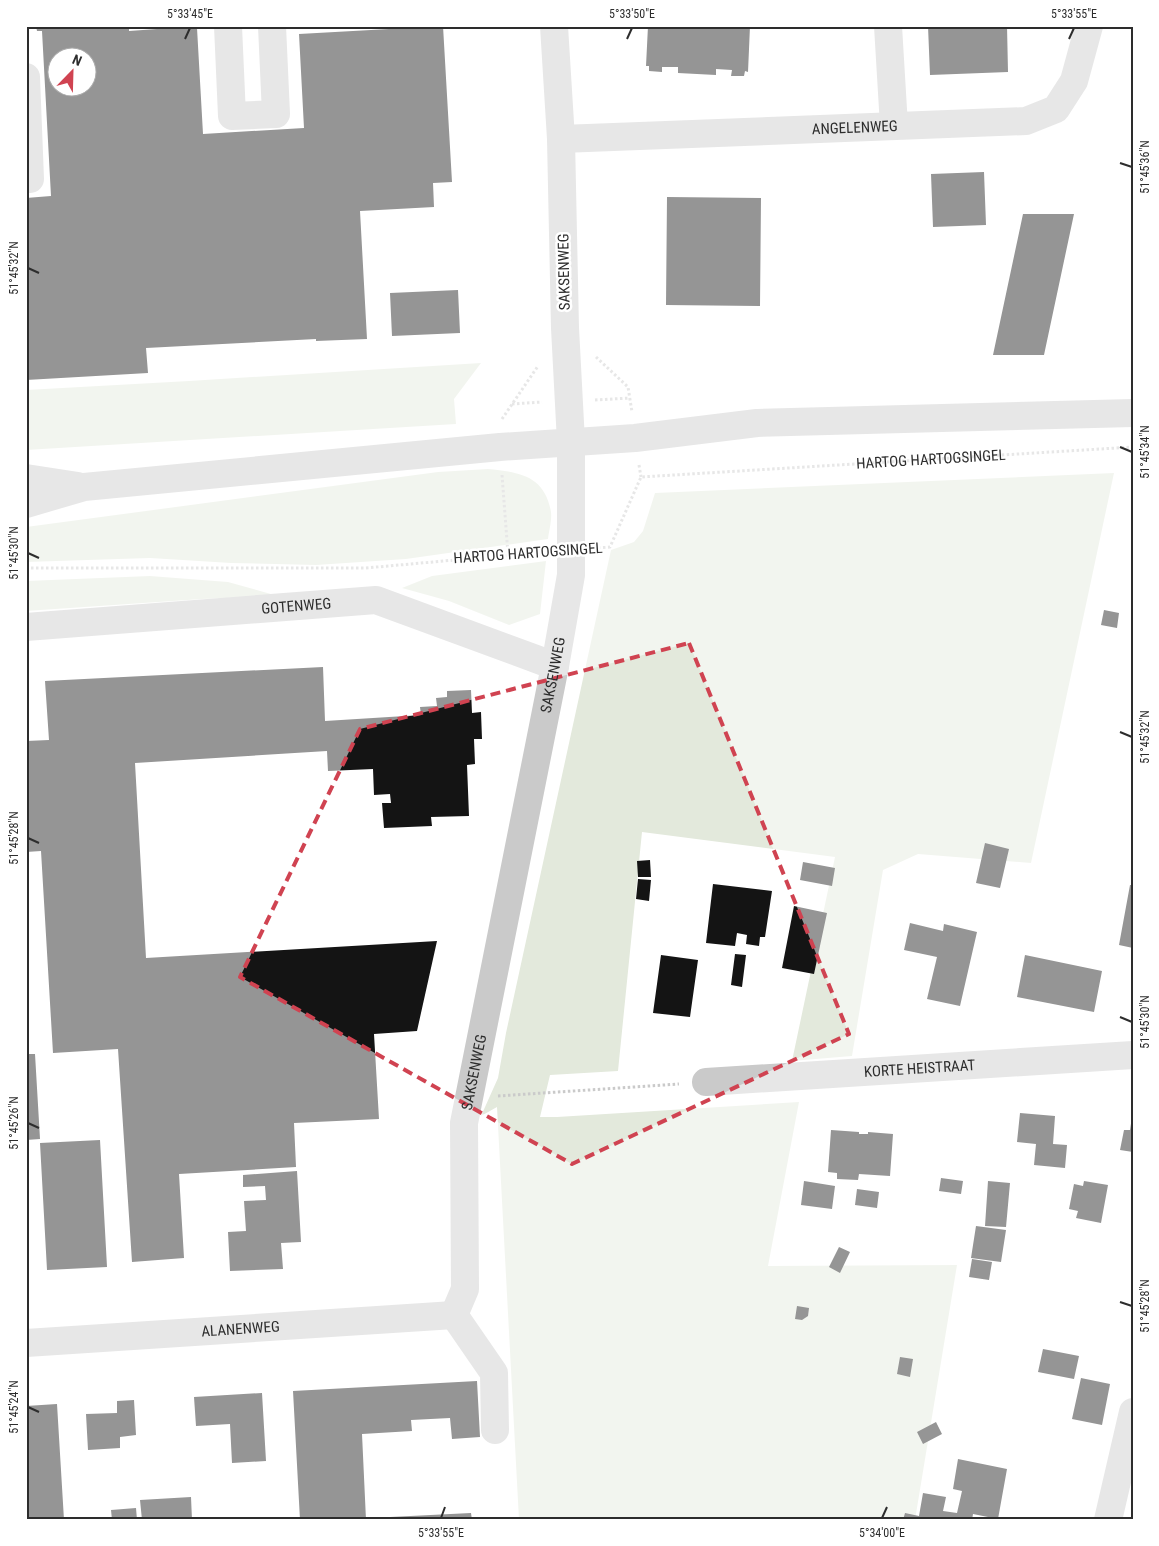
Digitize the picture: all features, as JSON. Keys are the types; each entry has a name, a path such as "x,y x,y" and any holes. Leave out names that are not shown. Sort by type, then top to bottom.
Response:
{"street":[{"path":"228,26 232,116 276,114 272,26"},
{"name":"SAKSENWEG","path":"454,1315 465,1289 464,1123 555,666 571,576 571,442 565,328 561,139 554,26"},
{"path":"888,26 894,126"},
{"name":"ANGELENWEG","path":"561,139 1026,121 1056,109 1074,81 1089,26"},
{"path":"26,77 30,179"},
{"path":"26,504 84,487 571,442 636,438 757,424 1133,413"},
{"path":"26,478 84,487"},
{"name":"GOTENWEG","path":"26,627 376,600 555,666"},
{"name":"KORTE HEISTRAAT","path":"706,1082 1133,1055"},
{"path":"454,1315 494,1373 495,1430"},
{"name":"ALANENWEG","path":"26,1342 454,1315"},
{"path":"1108,1520 1133,1412"}],"path":[{"name":"HARTOG HARTOGSINGEL","path":"26,568 366,568 610,547 640,477 1133,447"},
{"path":"495,1097 706,1082"}],"highlighted area":[{"path":"689,643 849,1034 572,1164 240,977 360,729"}],"shaded area":[{"path":"481,363 454,399 456,424 26,450 26,390"},
{"path":"488,469 520,474 537,483 548,500 551,512 548,539 406,559 316,565 231,563 150,558 26,562 26,527 438,472"},
{"path":"1114,473 1031,863 918,854 883,870 852,1056 792,1061 835,857 642,832 618,1071 550,1075 540,1117 799,1102 768,1266 957,1265 915,1520 519,1520 497,1107 481,1116 498,1078 506,1033 611,550 634,542 643,531 655,493"},
{"path":"546,561 540,614 509,625 449,601 402,588 432,576"},
{"path":"150,576 228,582 278,596 202,599 26,611 26,581"}],"building":[{"path":"36,26 129,26 129,31 157,29 157,26 210,26 210,28 197,28 203,134 304,128 299,34 443,26 452,182 433,183 434,207 360,211 367,339 316,341 316,339 146,348 148,373 26,380 26,198 51,196 42,31 37,31"},
{"path":"299,26 324,26 324,28 299,29"},
{"path":"648,26 750,26 748,72 745,71 744,76 731,76 732,70 716,69 716,75 678,73 678,67 662,67 662,72 649,71 649,66 646,66"},
{"path":"928,26 1007,26 1008,72 930,75"},
{"path":"984,172 986,225 933,227 931,174"},
{"path":"667,197 761,198 760,306 666,305"},
{"path":"1023,214 1074,214 1044,355 993,355"},
{"path":"458,290 460,333 392,336 390,293"},
{"path":"1104,610 1119,613 1117,628 1101,625"},
{"path":"323,667 325,721 421,715 420,707 437,706 436,698 447,697 447,691 471,690 472,713 481,712 482,739 474,739 475,764 467,765 469,816 431,817 432,826 384,828 382,803 391,803 390,794 374,795 373,769 328,771 327,751 135,763 146,958 437,941 417,1031 374,1034 379,1119 294,1123 296,1167 179,1174 184,1258 132,1262 118,1049 53,1053 41,851 26,852 26,741 49,740 45,681"},
{"path":"985,843 1009,849 1000,888 976,883"},
{"path":"650,860 651,877 638,877 637,861"},
{"path":"803,862 835,868 832,886 800,880"},
{"path":"638,879 651,880 649,901 636,899"},
{"path":"713,884 772,891 765,937 760,937 759,946 746,944 747,935 737,933 735,946 706,943"},
{"path":"1130,885 1133,885 1133,948 1119,945"},
{"path":"794,906 827,913 814,974 782,968"},
{"path":"910,923 943,931 944,924 977,932 960,1006 927,999 937,957 904,950"},
{"path":"735,954 746,955 742,987 731,985"},
{"path":"661,955 698,960 690,1017 653,1013"},
{"path":"1025,955 1102,971 1094,1012 1017,997"},
{"path":"26,1054 35,1054 40,1139 26,1140"},
{"path":"1020,1113 1055,1116 1053,1144 1067,1145 1065,1168 1034,1165 1036,1144 1017,1142"},
{"path":"1132,1117 1133,1152 1120,1150 1124,1130 1130,1130"},
{"path":"831,1130 859,1132 859,1134 868,1134 868,1132 893,1134 890,1176 859,1174 858,1180 837,1179 837,1173 828,1172"},
{"path":"100,1140 107,1267 47,1270 40,1143"},
{"path":"297,1171 301,1242 281,1243 283,1269 230,1271 228,1232 246,1231 244,1201 266,1200 265,1186 243,1187 243,1175"},
{"path":"941,1178 963,1181 961,1194 939,1191"},
{"path":"804,1181 835,1186 832,1209 801,1205"},
{"path":"988,1181 1010,1183 1006,1227 985,1226"},
{"path":"1084,1181 1108,1185 1101,1223 1076,1218 1078,1211 1069,1209 1074,1184 1083,1186"},
{"path":"857,1189 879,1192 877,1208 855,1205"},
{"path":"976,1226 1006,1230 1001,1262 971,1258"},
{"path":"839,1247 850,1252 840,1273 829,1267"},
{"path":"972,1259 992,1262 989,1280 969,1277"},
{"path":"797,1306 809,1308 808,1316 802,1320 795,1319"},
{"path":"1043,1349 1079,1356 1074,1379 1038,1372"},
{"path":"900,1357 913,1359 910,1377 897,1374"},
{"path":"1081,1378 1110,1384 1102,1425 1072,1419"},
{"path":"477,1381 480,1437 452,1439 450,1418 411,1420 412,1431 362,1434 366,1520 300,1520 293,1391"},
{"path":"262,1393 266,1461 232,1463 230,1424 196,1426 194,1397"},
{"path":"134,1400 136,1435 120,1437 120,1448 88,1450 86,1414 117,1413 117,1401"},
{"path":"57,1404 64,1520 26,1520 26,1406"},
{"path":"936,1422 942,1434 923,1444 917,1432"},
{"path":"958,1459 1007,1469 998,1519 973,1514 972,1520 903,1520 905,1513 919,1516 923,1493 946,1497 943,1511 957,1513 962,1491 953,1489"},
{"path":"191,1497 192,1520 142,1520 140,1500"},
{"path":"136,1508 137,1520 112,1520 111,1510"},
{"path":"471,1513 472,1520 370,1520 370,1518"}]}
